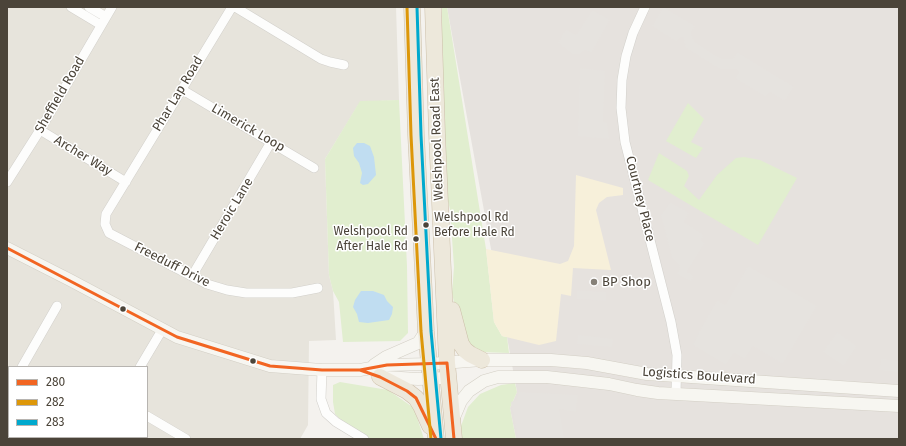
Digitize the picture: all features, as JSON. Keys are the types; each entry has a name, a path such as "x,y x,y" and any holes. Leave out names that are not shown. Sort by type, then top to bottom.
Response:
{"highway":[{"name":"Welshpool Road East","path":"412,7 416,135 426,331 436,439"},
{"name":"Welshpool Road East","path":"433,7 447,370 454,439"},
{"path":"440,190 448,211 451,307 461,344 470,354 482,360"},
{"path":"369,372 407,391 416,398 436,439"}],"street":[{"path":"71,7 103,21"},
{"path":"89,7 103,21"},
{"name":"Sheffield Road","path":"7,182 40,130 112,7"},
{"name":"Phar Lap Road","path":"126,182 232,7"},
{"path":"236,7 321,59 344,65"},
{"name":"Courtney Place","path":"646,7 633,33 626,56 622,80 621,108 625,142 671,322 677,354 676,393"},
{"name":"Limerick Loop","path":"181,89 314,168"},
{"name":"Archer Way","path":"40,130 126,182"},
{"name":"Heroic Lane","path":"192,276 271,142"},
{"name":"Freeduff Drive","path":"126,182 106,214 104,224 109,233 207,284 246,293 292,293 318,288"},
{"name":"Logistics Boulevard","path":"7,242 12,250 162,330 177,337 270,366 369,372 429,371 447,370 482,360 563,360 647,374 899,391"},
{"path":"23,366 57,306"},
{"path":"141,366 162,330"},
{"path":"369,372 386,357 418,343 426,331"},
{"path":"322,370 321,399 326,413 336,422 364,439"},
{"name":"Logistics Boulevard","path":"452,422 461,400 469,391 484,381 494,378 508,377 547,377 609,384 658,393 899,406"},
{"path":"148,417 186,439"}],"shaded area":[{"path":"7,7 396,7 399,100 360,102 325,159 329,275 333,291 336,340 309,341 308,425 300,439 7,439"},
{"path":"447,7 899,7 899,439 516,439 510,408 517,392"},
{"path":"663,7 695,26 691,33 694,41 715,55 723,59 733,59 737,52 794,87 785,101 770,92 766,97 735,78 739,72 735,69 720,69 686,48 683,37 681,37 677,42 652,26"},
{"path":"592,10 610,20 592,52 585,50 580,54 572,54 558,43 566,29 576,35"},
{"path":"580,68 605,71 603,122 607,123 609,139 578,136"},
{"path":"670,202 689,213 684,222 704,235 701,240 705,243 687,272 694,276 691,281 677,274 680,267 672,258 661,215"},
{"path":"748,266 817,306 783,364 753,346 745,359 734,353 726,365 693,345 717,300 725,305"},
{"path":"577,290 606,292 606,301 577,299"},
{"path":"837,332 857,346 844,366 823,352"},
{"path":"578,335 613,339 612,347 577,344"},
{"path":"881,359 899,361 899,372 879,370"},
{"path":"519,392 578,395 576,412 559,409 564,439 518,439 511,402 517,400"}],"green space":[{"path":"442,7 447,7 486,249 494,322 502,336 507,337 509,353 479,352 469,346 460,329 452,293 454,267 450,209 442,178"},
{"path":"399,100 407,266 408,333 400,341 343,342 339,302 333,291 329,275 325,159 360,101"},
{"path":"688,103 704,119 691,142 703,148 696,158 666,141"},
{"path":"659,153 687,171 689,176 684,186 699,200 717,175 736,158 744,157 760,160 797,178 758,245 648,180"},
{"path":"340,382 388,390 414,408 424,439 371,439 343,422 335,414 333,402 333,385"},
{"path":"515,383 517,392 510,408 516,439 461,439 461,426 468,407 480,394 501,385"}],"sand":[{"path":"576,175 623,188 623,195 607,197 599,203 596,210 611,270 573,268 571,296 561,294 556,341 539,345 502,336 494,322 486,249 560,264 568,261 574,246"}],"water":[{"path":"357,143 364,143 370,146 374,157 376,175 368,184 363,185 360,183 362,173 359,163 354,156 353,148"},
{"path":"361,291 373,291 384,295 393,307 389,320 368,323 359,322 353,307 355,300"}],"transit line":[{"name":"282","path":"407,7 411,135 421,331 431,439"},
{"name":"283","path":"417,7 421,135 431,331 441,439"},
{"name":"280","path":"7,248 177,337 270,366 322,370 360,370 387,365 447,363 454,439"},
{"name":"280","path":"360,370 380,377 407,391 416,398 436,439"}],"place":[{"name":"Welshpool Rd Before Hale Rd","path":"426,225"},
{"name":"Welshpool Rd After Hale Rd","path":"416,239"},
{"name":"BP Shop","path":"594,282"}]}
